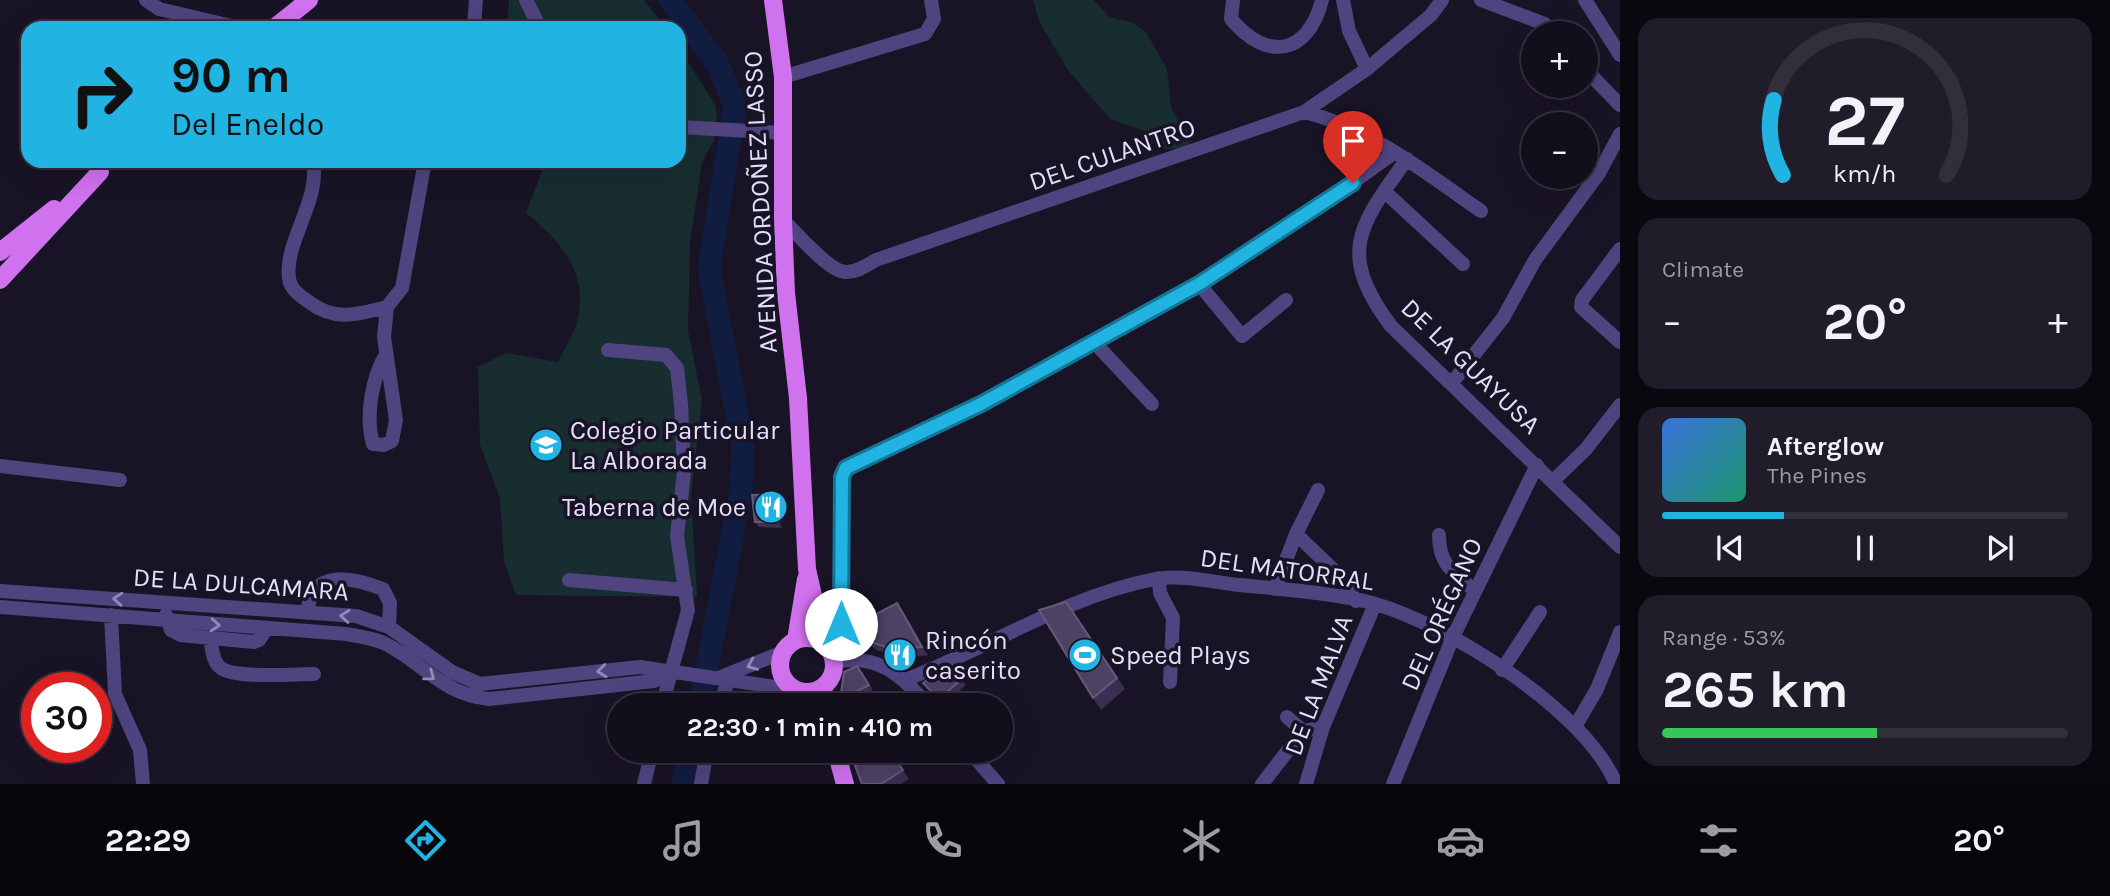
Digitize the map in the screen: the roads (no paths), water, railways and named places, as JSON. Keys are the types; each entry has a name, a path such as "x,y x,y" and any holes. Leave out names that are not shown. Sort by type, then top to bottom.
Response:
{"main road":[{"path":"286,19 309,0"},
{"name":"AVENIDA ORDOÑEZ LASSO","path":"773,0 783,77 783,220 807,569 829,652"},
{"path":"0,252 106,168"},
{"path":"0,280 106,168"},
{"name":"AVENIDA ORDOÑEZ LASSO","path":"789,646 807,569"},
{"path":"801,693 782,674 789,646 810,638 829,652 831,678 825,685 808,693"},
{"path":"825,685 826,693"},
{"path":"839,763 845,784"}],"street":[{"path":"146,0 215,21"},
{"path":"474,21 476,0"},
{"path":"526,0 536,21"},
{"path":"783,77 925,34 934,19 931,0"},
{"path":"1233,0 1231,19 1247,37 1261,45 1278,48 1301,41 1317,19 1322,0"},
{"path":"1343,0 1349,32 1367,69"},
{"name":"DEL CULANTRO","path":"783,220 832,267 845,272 1304,112 1367,69 1431,15 1442,0"},
{"path":"1481,0 1537,21"},
{"path":"1585,0 1620,55"},
{"path":"1598,82 1620,105"},
{"path":"1304,112 1325,118 1401,156 1481,211"},
{"path":"686,127 784,132"},
{"path":"1451,384 1503,318 1535,260 1599,173 1620,134"},
{"path":"917,693 905,680 861,658 829,652 841,624 842,477 846,468 981,404 1199,284 1261,241 1401,156"},
{"name":"DE LA GUAYUSA","path":"1401,156 1384,191 1366,218 1357,263 1365,287 1391,327 1537,465 1579,511 1620,547"},
{"path":"312,168 307,211 294,249 289,278 294,291 314,306 340,317 387,307"},
{"path":"386,354 375,381 370,431 373,443 384,445 392,440 396,420 384,337 387,307 402,288 424,168"},
{"path":"1384,191 1463,264"},
{"path":"1620,249 1582,300 1581,307 1620,342"},
{"path":"1199,284 1242,336 1286,300"},
{"path":"1093,341 1152,404"},
{"path":"608,351 666,355 677,368 684,454 677,536 688,618 666,693"},
{"path":"1553,481 1586,449 1620,405"},
{"name":"DEL ORÉGANO","path":"1393,784 1453,637 1537,465"},
{"path":"0,467 120,480"},
{"path":"1275,589 1296,534 1318,490"},
{"path":"1296,534 1341,577 1356,601"},
{"path":"1439,535 1438,554 1448,567 1475,591"},
{"path":"1159,578 1160,593 1173,618 1170,682"},
{"name":"DEL MATORRAL","path":"905,680 1118,588 1159,578 1275,589 1375,604 1453,637 1576,725 1605,762 1616,782"},
{"path":"307,613 309,599 317,585 335,579 383,589 390,603 389,627"},
{"path":"569,580 686,590"},
{"name":"DE LA DULCAMARA","path":"0,590 356,616 389,627 452,672 480,684 640,667 672,674 722,678 793,693"},
{"path":"166,603 166,621 176,634 257,641 267,628"},
{"name":"DE LA MALVA","path":"1306,784 1323,727 1375,604"},
{"name":"DE LA DULCAMARA","path":"0,607 346,634 375,640 454,691 476,698 501,698 654,681 672,674"},
{"path":"1502,670 1540,612"},
{"path":"111,615 115,694 141,750 143,784"},
{"path":"1576,725 1597,689 1620,632"},
{"path":"210,638 215,662 221,669 239,673 314,674"},
{"name":"DE LA DULCAMARA","path":"722,678 789,646"},
{"path":"721,693 722,678"},
{"path":"1287,717 1303,731"},
{"path":"1262,784 1303,731 1323,727"},
{"path":"644,784 649,763"},
{"path":"701,784 705,763"},
{"path":"980,763 998,784"}],"waterway":[{"path":"670,0 686,21"},
{"path":"686,21 717,63 735,105 709,269 743,446 741,490 702,693"},
{"path":"683,784 687,763"}],"place":[{"name":"Colegio Particular La Alborada","path":"546,445"},
{"name":"Taberna de Moe","path":"771,507"},
{"name":"Rincón caserito","path":"900,655"},
{"name":"Speed Plays","path":"1085,655"}]}
